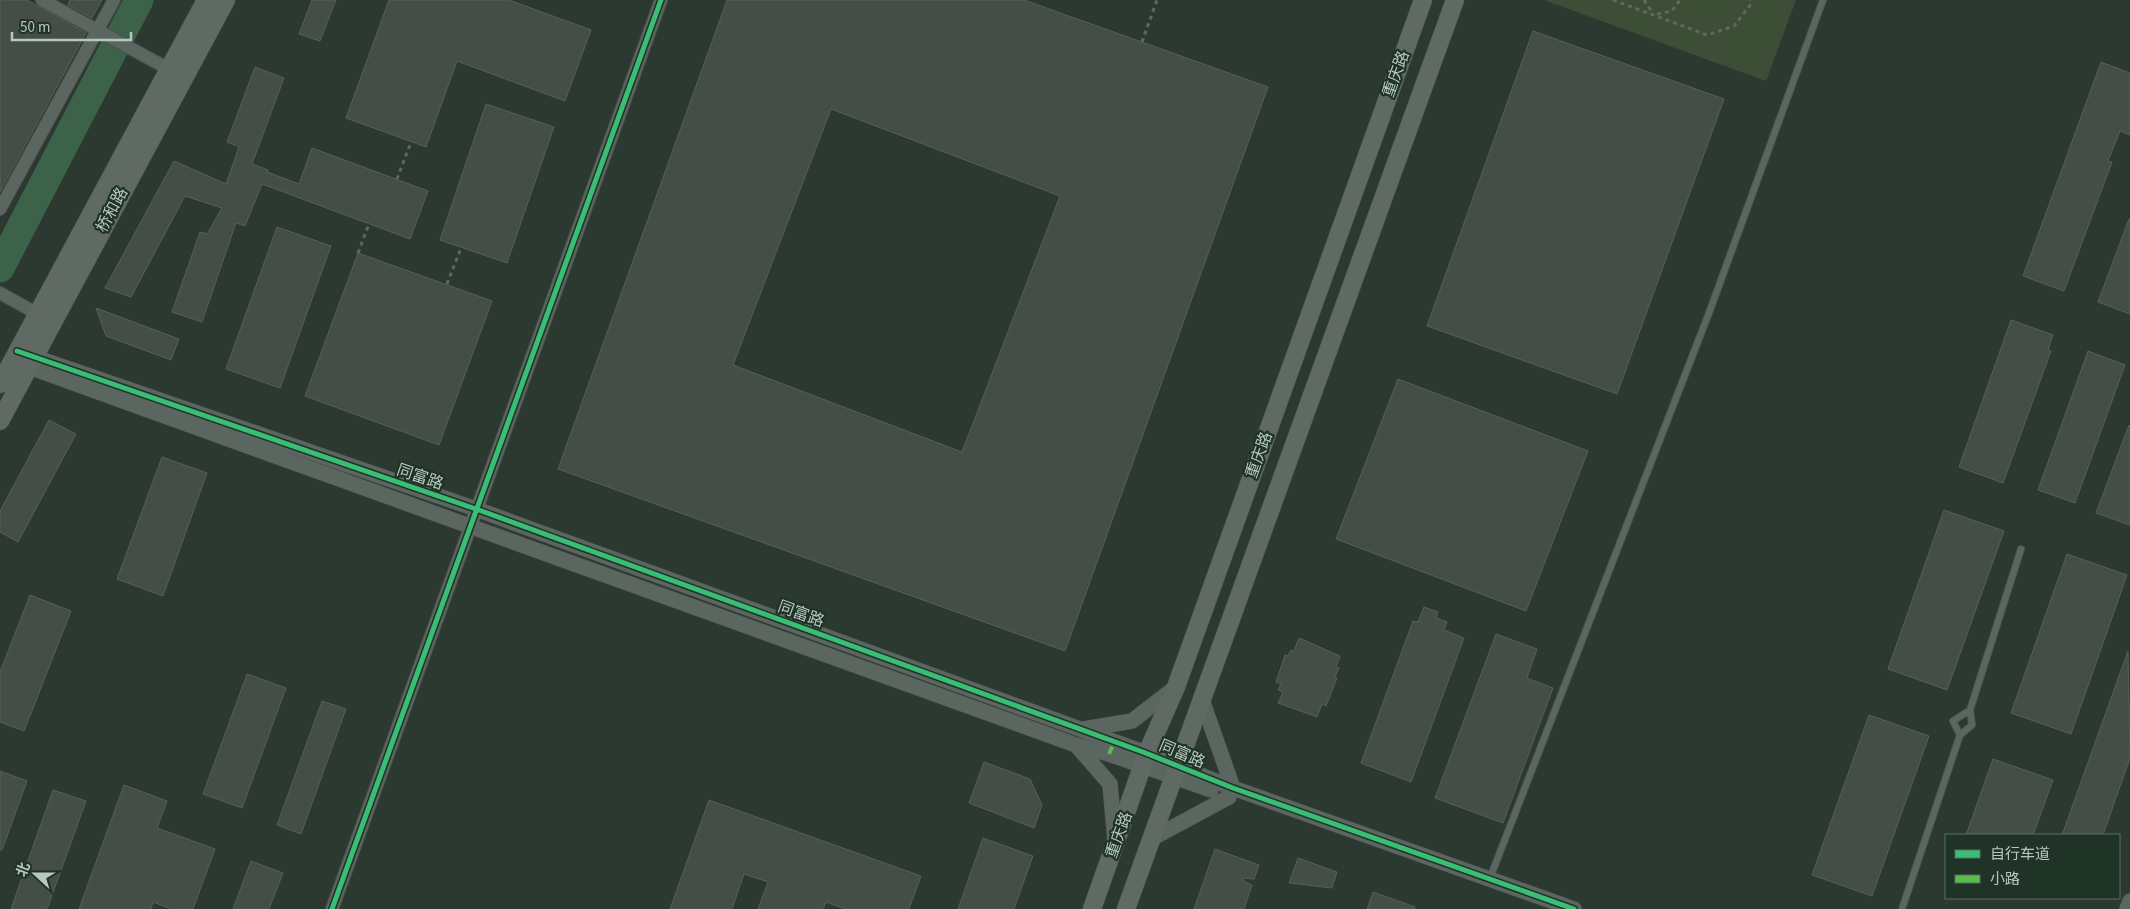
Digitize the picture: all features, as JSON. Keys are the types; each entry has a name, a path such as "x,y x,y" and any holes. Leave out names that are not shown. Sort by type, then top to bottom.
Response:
{"main road":[{"name":"桥和路","path":"0,384 23,359 52,321 176,73 206,0"},
{"name":"桥和路","path":"0,421 23,359 36,313 176,73 226,0"},
{"name":"重庆路","path":"1092,909 1145,760 1176,687 1423,0"},
{"name":"重庆路","path":"1126,909 1455,0"}],"street":[{"path":"42,0 176,73"},
{"path":"0,209 101,32 114,0"},
{"path":"332,909 661,0"},
{"path":"0,293 52,321"},
{"name":"同富路","path":"23,359 476,509 1082,730 1145,760 1544,909"},
{"name":"同富路","path":"23,359 470,526 1076,745 1145,760"},
{"path":"1082,730 1132,721 1176,687"},
{"path":"1151,839 1231,793 1202,700"},
{"path":"1076,745 1110,784 1116,844"},
{"name":"同富路","path":"1231,793 1490,879 1574,909"},
{"path":"2127,909 2130,901"}],"lane":[{"path":"1490,879 1709,313 1823,0"},
{"path":"1902,909 1960,735 1972,725 1970,710 2021,549"},
{"path":"1960,735 1953,721 1970,710"}],"path":[{"path":"1142,42 1157,0"},
{"path":"1613,0 1707,35 1734,26 1751,4 1750,0"},
{"path":"1644,0 1654,14"},
{"path":"1654,14 1672,11 1680,0"},
{"path":"397,179 411,142"},
{"path":"358,253 369,224"},
{"path":"447,284 461,248"}],"green space":[{"path":"1544,0 1796,0 1766,81"}],"building":[{"path":"0,0 27,0 86,33 0,192"},
{"path":"70,0 102,0 92,18 68,5"},
{"path":"312,0 336,0 320,41 299,34"},
{"path":"389,0 509,0 591,30 565,101 457,61 426,147 346,118"},
{"path":"727,0 1024,0 1268,87 1065,651 558,469","holes":["831,109 1060,196 962,452 733,365"]},
{"path":"1533,31 1724,99 1617,394 1427,326"},
{"path":"2101,62 2130,73 2130,135 2120,131 2108,161 2112,162 2064,291 2023,276"},
{"path":"255,67 284,78 252,164 299,184 312,148 428,191 410,239 262,184 245,226 236,223 202,322 172,312 200,232 207,234 222,208 185,196 131,297 105,288 174,161 226,184 239,147 227,142"},
{"path":"486,104 554,127 507,263 440,240"},
{"path":"2130,219 2130,314 2098,302"},
{"path":"277,227 331,246 280,388 226,369"},
{"path":"358,253 492,301 439,445 305,396"},
{"path":"96,308 179,339 171,360 106,336"},
{"path":"2011,320 2053,335 2048,350 2051,351 2003,483 1959,467"},
{"path":"2088,351 2125,365 2075,503 2038,490"},
{"path":"1398,379 1588,451 1526,611 1336,539"},
{"path":"49,420 76,434 18,542 0,532 0,511"},
{"path":"2130,426 2130,525 2096,513"},
{"path":"162,457 207,473 163,596 117,579"},
{"path":"1944,510 2004,531 1947,690 1888,669"},
{"path":"2067,554 2127,575 2071,734 2011,713"},
{"path":"30,595 71,611 24,731 0,722 0,672"},
{"path":"1424,607 1438,612 1436,618 1447,622 1444,630 1464,638 1411,782 1361,763 1413,621 1418,622"},
{"path":"1496,634 1537,649 1527,678 1553,688 1503,823 1435,798"},
{"path":"1299,638 1340,656 1336,667 1339,668 1335,677 1337,678 1326,706 1322,704 1317,717 1278,703 1283,692 1278,690 1281,684 1276,682 1285,655 1288,656 1291,650 1294,651"},
{"path":"2128,651 2130,758 2103,834 2062,834"},
{"path":"247,674 286,688 242,808 203,794"},
{"path":"322,701 346,709 301,834 277,825"},
{"path":"1869,715 1929,736 1872,896 1812,875"},
{"path":"1993,759 2053,780 2033,834 1966,834"},
{"path":"984,762 1030,779 1042,805 1034,828 969,803"},
{"path":"0,771 27,781 2,850 0,850"},
{"path":"124,785 167,801 157,828 215,849 193,909 171,909 153,902 151,909 79,909"},
{"path":"53,790 86,801 47,909 11,909"},
{"path":"709,800 921,876 909,909 845,909 826,902 823,909 758,909 768,882 744,874 732,909 670,909"},
{"path":"983,838 1033,856 1014,909 958,909"},
{"path":"1215,849 1259,865 1254,879 1243,878 1243,881 1252,885 1244,909 1194,909"},
{"path":"1298,858 1337,872 1332,888 1289,883"},
{"path":"251,861 283,873 269,909 233,909"},
{"path":"1373,892 1415,907 1415,909 1367,909"}],"waterway":[{"path":"0,268 139,0"}],"marked path":[{"path":"1109,754 1114,742"}],"cycle path":[{"path":"332,909 661,0"},
{"path":"17,351 476,509 1143,752 1233,788 1574,909"}]}
